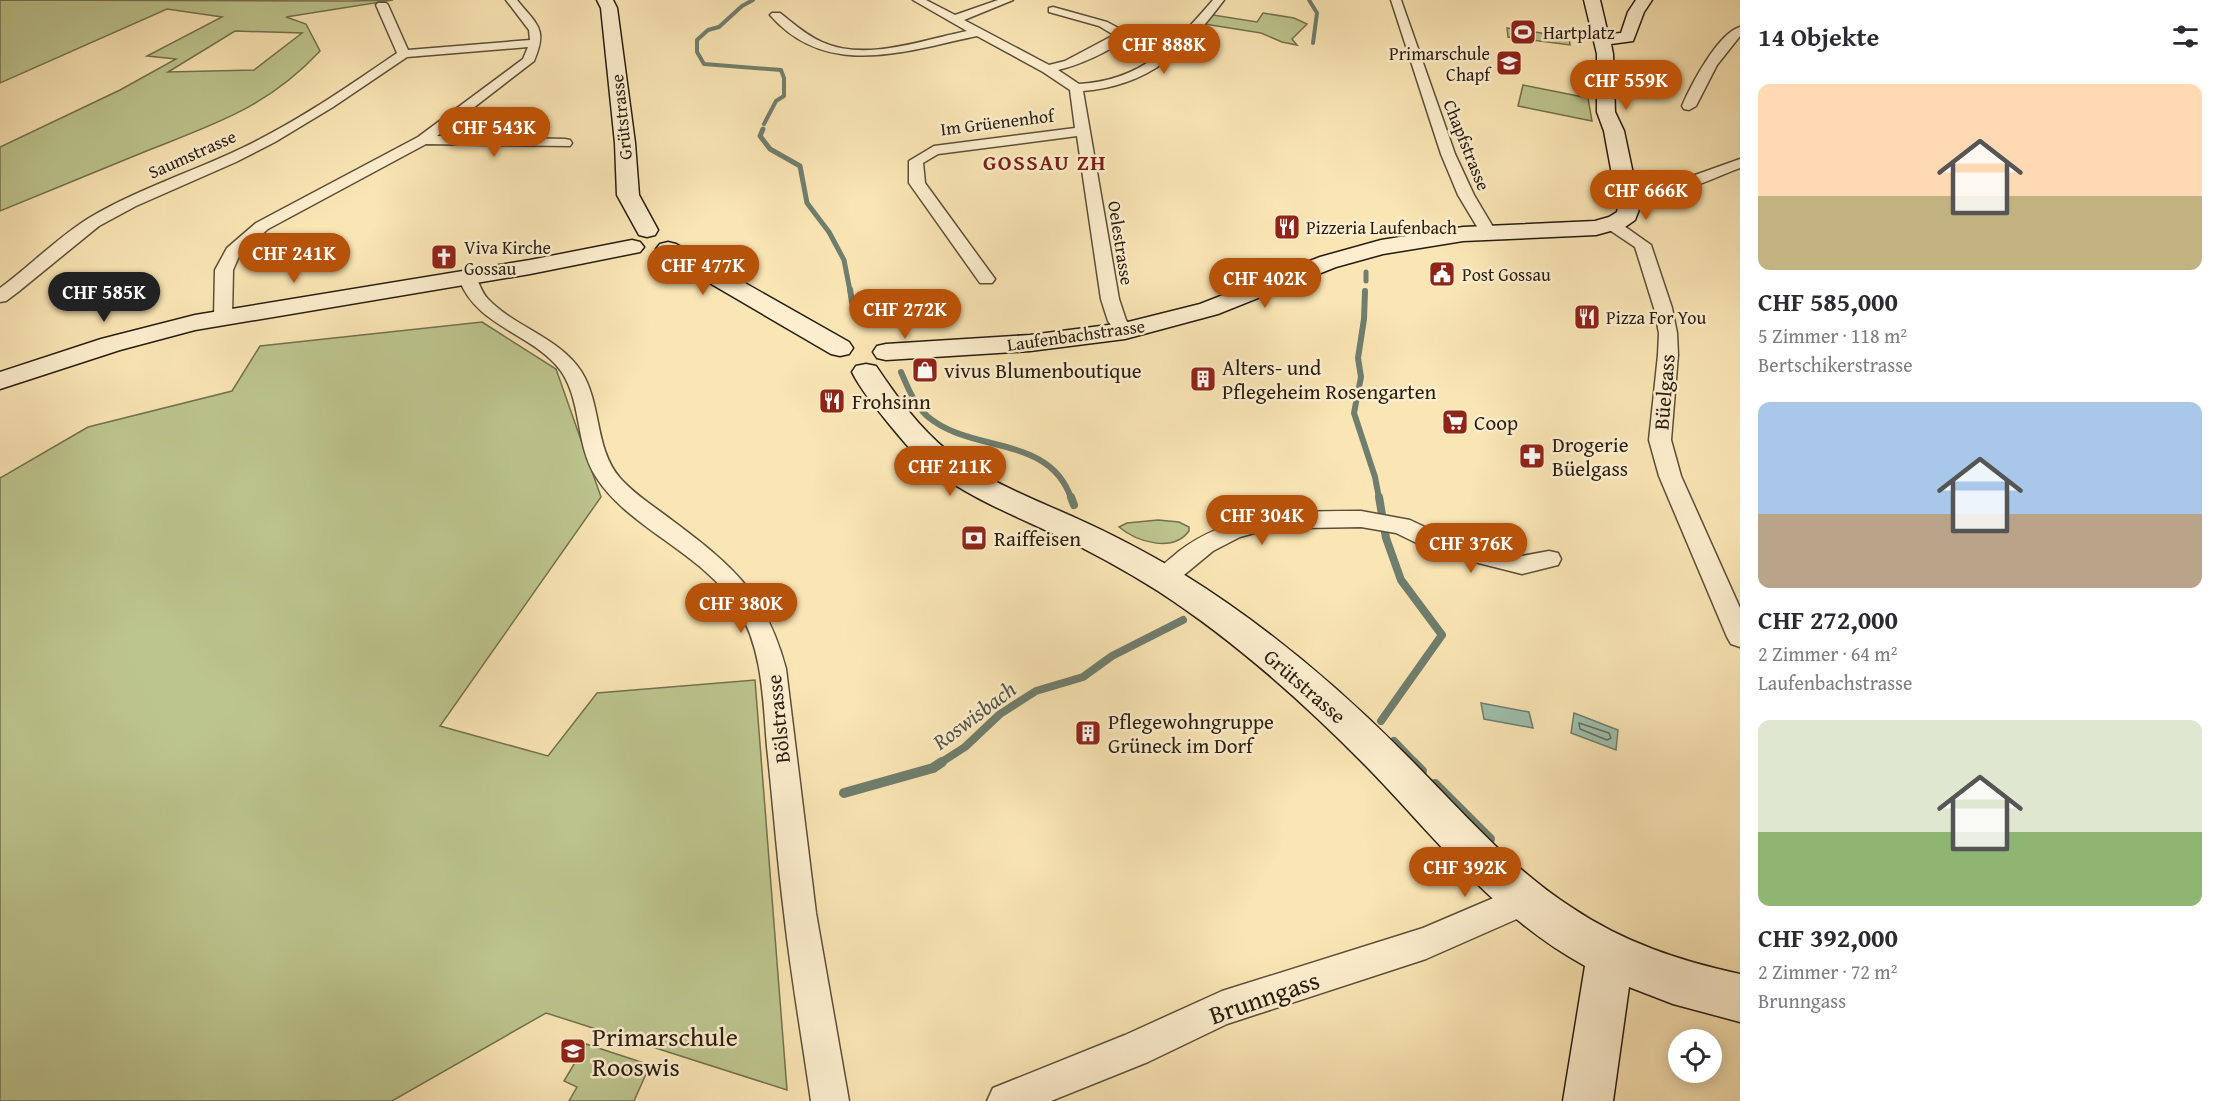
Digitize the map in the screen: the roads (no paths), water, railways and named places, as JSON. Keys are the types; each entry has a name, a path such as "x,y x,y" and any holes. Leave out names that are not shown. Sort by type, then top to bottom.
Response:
{"street":[{"path":"223,317 224,270 233,252 262,226 423,140 528,61 536,43 534,30 511,0"},
{"name":"Grütstrasse","path":"605,0 610,18 628,195 640,238"},
{"path":"918,0 1047,69 1076,88 1099,87 1131,78 1161,59 1219,0"},
{"path":"955,19 1008,0"},
{"name":"Chapfstrasse","path":"1396,0 1403,27 1441,135 1475,214 1488,232"},
{"path":"1593,0 1602,39 1606,112 1614,131 1626,188 1628,211 1622,220 1611,224"},
{"path":"1602,39 1628,38 1638,9 1644,0"},
{"path":"382,5 404,54"},
{"path":"1047,69 1070,64 1120,37 1120,33 1103,24 1053,10"},
{"path":"776,15 818,45 850,53 877,52 979,32"},
{"path":"1689,106 1698,86 1726,42 1740,30"},
{"name":"Saumstrasse","path":"0,297 64,243 94,223 137,200 248,150 318,113 404,54 536,43"},
{"name":"Oelestrasse","path":"1076,88 1110,299 1117,321 1125,331"},
{"name":"Im Grüenenhof","path":"986,279 917,183 916,161 934,150 1083,131"},
{"path":"423,140 565,143"},
{"path":"1626,188 1669,190 1740,164"},
{"name":"Laufenbachstrasse","path":"886,352 1030,343 1125,331 1209,309 1328,262 1381,248 1448,236 1488,232 1557,231 1611,224"},
{"name":"Büelgass","path":"1611,224 1642,245 1663,308 1668,344 1660,440 1670,476 1740,637"},
{"path":"0,381 62,358 126,339 223,317 468,279 670,230 678,235 678,243 668,249 840,348"},
{"name":"Bölstrasse","path":"468,279 475,295 484,305 549,349 569,368 582,392 591,445 600,465 613,484 631,501 724,574 746,598 764,632 773,669 800,913 830,1101"},
{"path":"855,342 874,344 886,352 888,359 884,365 866,372 848,371 836,363 835,353 840,348 855,342"},
{"name":"Grütstrasse","path":"866,372 876,390 917,438 957,473 1006,500 1083,535 1164,578 1258,644 1334,710 1392,766 1483,863 1548,918 1610,956 1650,974 1685,986 1740,998"},
{"path":"1164,578 1200,549 1222,535 1240,528 1361,519 1402,526 1443,546 1522,564 1549,559"},
{"name":"Brunngass","path":"1006,1101 1135,1049 1222,1008 1426,943 1524,900"},
{"path":"1588,1101 1610,956"}],"water":[{"path":"1481,703 1529,712 1533,728 1484,719"},
{"path":"1574,713 1618,730 1616,750 1571,733"}],"waterway":[{"path":"753,0 742,6 719,27 708,30 697,40 697,52 704,64 781,70 784,78 784,96 776,101 764,124"},
{"path":"1309,0 1317,13 1313,43"},
{"path":"763,129 760,136 770,149 800,166 807,203 829,232 844,260 850,291"},
{"path":"1366,272 1366,281"},
{"path":"850,289 852,302 864,320"},
{"path":"1365,291 1364,319 1358,358 1361,377 1354,413 1375,477 1379,498"},
{"path":"901,372 915,401 927,416 945,428 1027,454 1045,464 1060,478 1071,498"},
{"path":"1071,497 1074,505"},
{"path":"1379,497 1386,538 1401,580 1442,635 1381,721"},
{"name":"Roswisbach","path":"940,763 965,747 1000,714 1036,691 1083,677 1112,656 1183,620"},
{"path":"1394,741 1415,763"},
{"name":"Roswisbach","path":"844,793 933,768 942,762"},
{"path":"1413,762 1422,771"},
{"path":"1435,784 1490,839"}],"place":[{"name":"Hartplatz","path":"1523,32"},
{"name":"Primarschule Chapf","path":"1509,63"},
{"name":"Pizzeria Laufenbach","path":"1287,227"},
{"name":"Viva Kirche Gossau","path":"444,257"},
{"name":"Post Gossau","path":"1442,274"},
{"name":"Pizza For You","path":"1587,317"},
{"name":"vivus Blumenboutique","path":"925,370"},
{"name":"Alters- und Pflegeheim Rosengarten","path":"1203,379"},
{"name":"Frohsinn","path":"832,401"},
{"name":"Coop","path":"1455,422"},
{"name":"Drogerie Büelgass","path":"1532,456"},
{"name":"Raiffeisen","path":"974,538"},
{"name":"Pflegewohngruppe Grüneck im Dorf","path":"1088,733"},
{"name":"Primarschule Rooswis","path":"573,1051"}],"district":[{"name":"GOSSAU ZH","path":"1045,162"}]}
